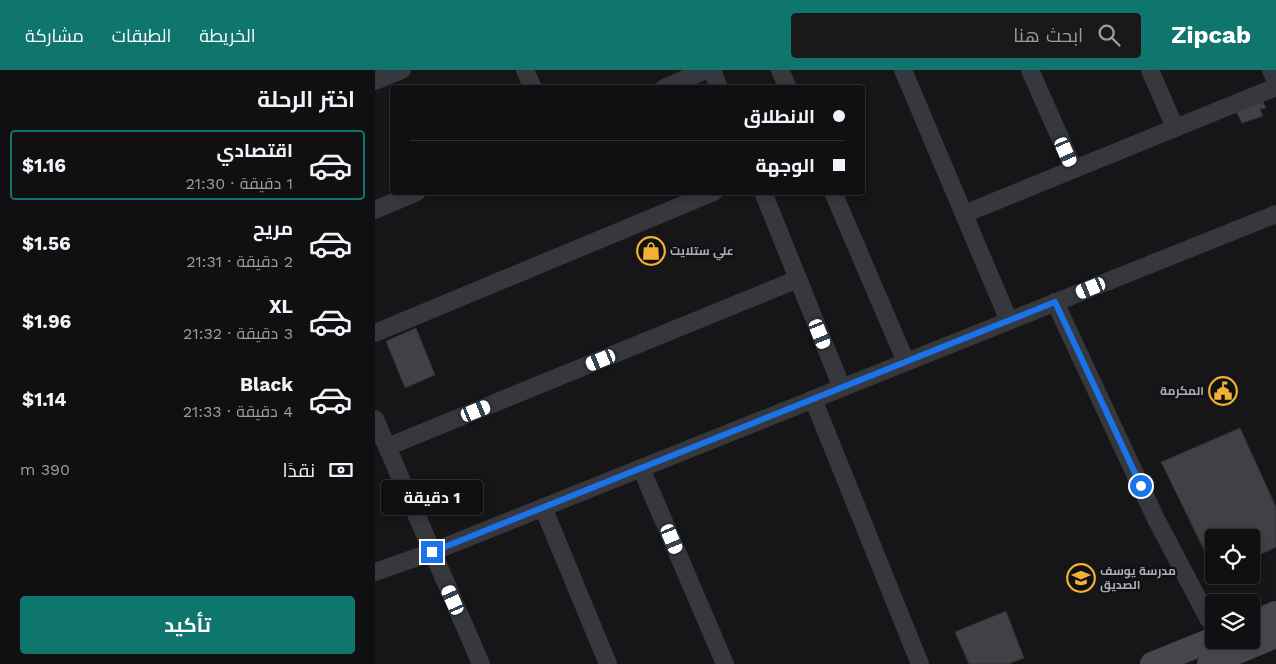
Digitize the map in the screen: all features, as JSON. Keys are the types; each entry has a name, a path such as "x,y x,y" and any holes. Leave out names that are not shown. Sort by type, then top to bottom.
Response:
{"street":[{"path":"375,81 402,70"},
{"path":"525,70 532,85"},
{"path":"671,85 706,70"},
{"path":"712,70 718,85"},
{"path":"780,70 787,85"},
{"path":"903,70 1009,320"},
{"path":"1030,70 1074,169"},
{"path":"1150,70 1175,128"},
{"path":"1271,70 1276,81"},
{"path":"964,214 1276,87"},
{"path":"375,210 410,195"},
{"path":"375,333 707,195"},
{"path":"764,195 842,388"},
{"path":"834,195 907,362"},
{"path":"375,572 432,552 1276,214"},
{"path":"387,448 798,279"},
{"path":"1055,302 1156,519 1205,636"},
{"path":"813,399 919,664"},
{"path":"375,419 481,664"},
{"path":"641,468 725,664"},
{"path":"543,507 608,664"},
{"path":"1260,619 1276,613"},
{"path":"1260,638 1276,636"},
{"path":"1152,664 1205,647"}],"building":[{"path":"1263,102 1266,108 1260,109 1263,116 1242,123 1236,111"},
{"path":"416,328 435,375 405,388 386,341"},
{"path":"1240,428 1276,507 1276,547 1260,555 1260,529 1205,529 1205,552 1161,462"},
{"path":"1006,611 1024,658 1008,664 969,664 955,632"}],"place":[{"name":"علي ستلايت","path":"651,251"},
{"name":"المكرمة","path":"1223,391"},
{"name":"مدرسة يوسف الصديق","path":"1081,578"}],"route":[{"path":"432,552 1055,302 1141,486"}]}
